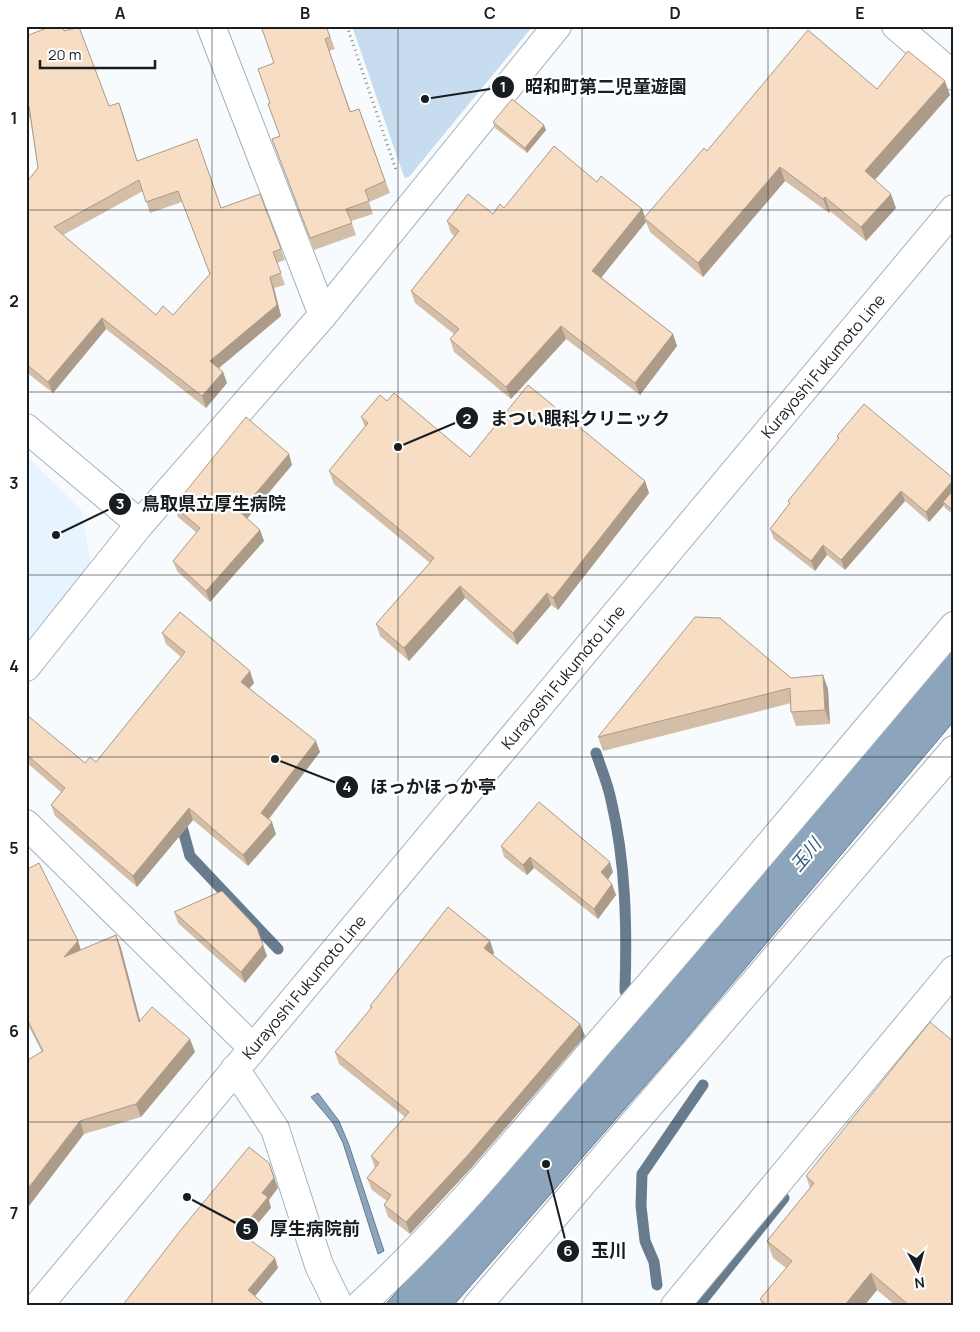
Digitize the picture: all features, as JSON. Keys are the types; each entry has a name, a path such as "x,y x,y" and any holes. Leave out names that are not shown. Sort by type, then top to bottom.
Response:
{"street":[{"path":"210,26 323,314"},
{"path":"26,667 140,524 323,314 557,26"},
{"path":"896,26 954,76"},
{"name":"Kurayoshi Fukumoto Line","path":"38,1306 954,209"},
{"path":"26,428 140,524"},
{"path":"359,1306 464,1201 727,896 954,626"},
{"path":"477,1306 954,750"},
{"path":"26,824 254,1048"},
{"path":"675,1306 954,970"},
{"path":"235,1069 276,1129 319,1265 338,1306"}],"path":[{"path":"347,26 409,208"}],"shaded area":[{"path":"352,26 533,26 409,177 405,178"},
{"path":"26,455 82,511 90,559 89,569 26,641"}],"water":[{"path":"954,644 954,721 677,1049 453,1306 384,1306 607,1056"},
{"path":"318,1093 339,1121 349,1145 384,1251 378,1254 343,1143 333,1123 311,1097"}],"building":[{"path":"52,26 63,26 64,31 79,27 109,106 119,103 137,161 197,139 221,208 260,194 281,249 273,252 281,273 270,277 277,305 210,361 223,372 202,396 102,318 48,382 26,364 26,183 38,168 29,106 26,107 26,36","holes":["139,180 146,202 178,191 210,274 173,315 163,306 156,315 54,227"]},
{"path":"261,26 326,26 330,37 325,39 350,112 359,109 385,181 365,190 369,201 346,209 352,223 310,238 272,139 280,136 258,69 274,63"},
{"path":"808,30 877,89 908,51 945,81 865,171 891,194 861,227 825,197 823,199 780,167 698,263 644,218 704,148 707,151"},
{"path":"512,99 544,125 525,148 493,122"},
{"path":"554,146 597,182 601,176 642,209 592,271 673,334 635,383 561,326 506,387 450,339 459,329 411,291 459,231 447,221 468,194 493,214 500,204 504,208"},
{"path":"528,385 645,481 553,598 547,593 513,633 460,586 404,648 376,624 434,558 329,471 368,423 361,417 380,395 387,401 394,393 470,457"},
{"path":"864,404 954,479 926,512 901,491 841,560 823,545 811,561 770,529 790,503 788,501 839,438 837,436"},
{"path":"246,417 289,454 240,512 260,530 206,591 173,561 200,528 174,506"},
{"path":"954,489 954,511 943,502"},
{"path":"180,612 250,671 241,682 316,741 261,813 272,822 243,855 189,808 133,876 51,805 65,788 26,754 26,716 85,763 90,757 96,762 185,652 162,633"},
{"path":"695,617 720,618 791,678 823,675 825,710 791,712 790,688 598,737"},
{"path":"539,802 610,862 601,872 612,884 594,909 530,857 523,865 501,846"},
{"path":"39,863 78,941 64,957 116,935 139,1022 152,1007 190,1039 136,1104 80,1121 26,1191 26,1061 43,1051 26,1017 26,870"},
{"path":"222,891 257,928 263,945 241,972 174,912"},
{"path":"448,907 490,941 484,948 580,1024 468,1155 406,1222 384,1205 391,1195 367,1178 379,1163 371,1156 409,1112 335,1052 372,1007 370,1006"},
{"path":"930,1022 954,1042 954,1306 910,1306 871,1273 844,1306 838,1303 835,1306 768,1306 760,1299 792,1261 767,1241 814,1183 806,1176"},
{"path":"249,1147 269,1163 274,1178 262,1193 268,1197 239,1232 275,1258 248,1290 266,1306 122,1306 180,1231"}],"waterway":[{"path":"596,753 610,794 623,871 626,943 625,991"},
{"path":"182,817 181,823 190,856 278,949"},
{"path":"657,1285 654,1262 645,1241 641,1206 642,1174 703,1085"},
{"path":"698,1306 784,1198"}],"place":[{"name":"昭和町第二児童遊園","path":"425,99"},
{"name":"まつい眼科クリニック","path":"398,447"},
{"name":"鳥取県立厚生病院","path":"56,535"},
{"name":"ほっかほっか亭","path":"275,759"},
{"name":"玉川","path":"546,1164"},
{"name":"厚生病院前","path":"187,1197"}]}
